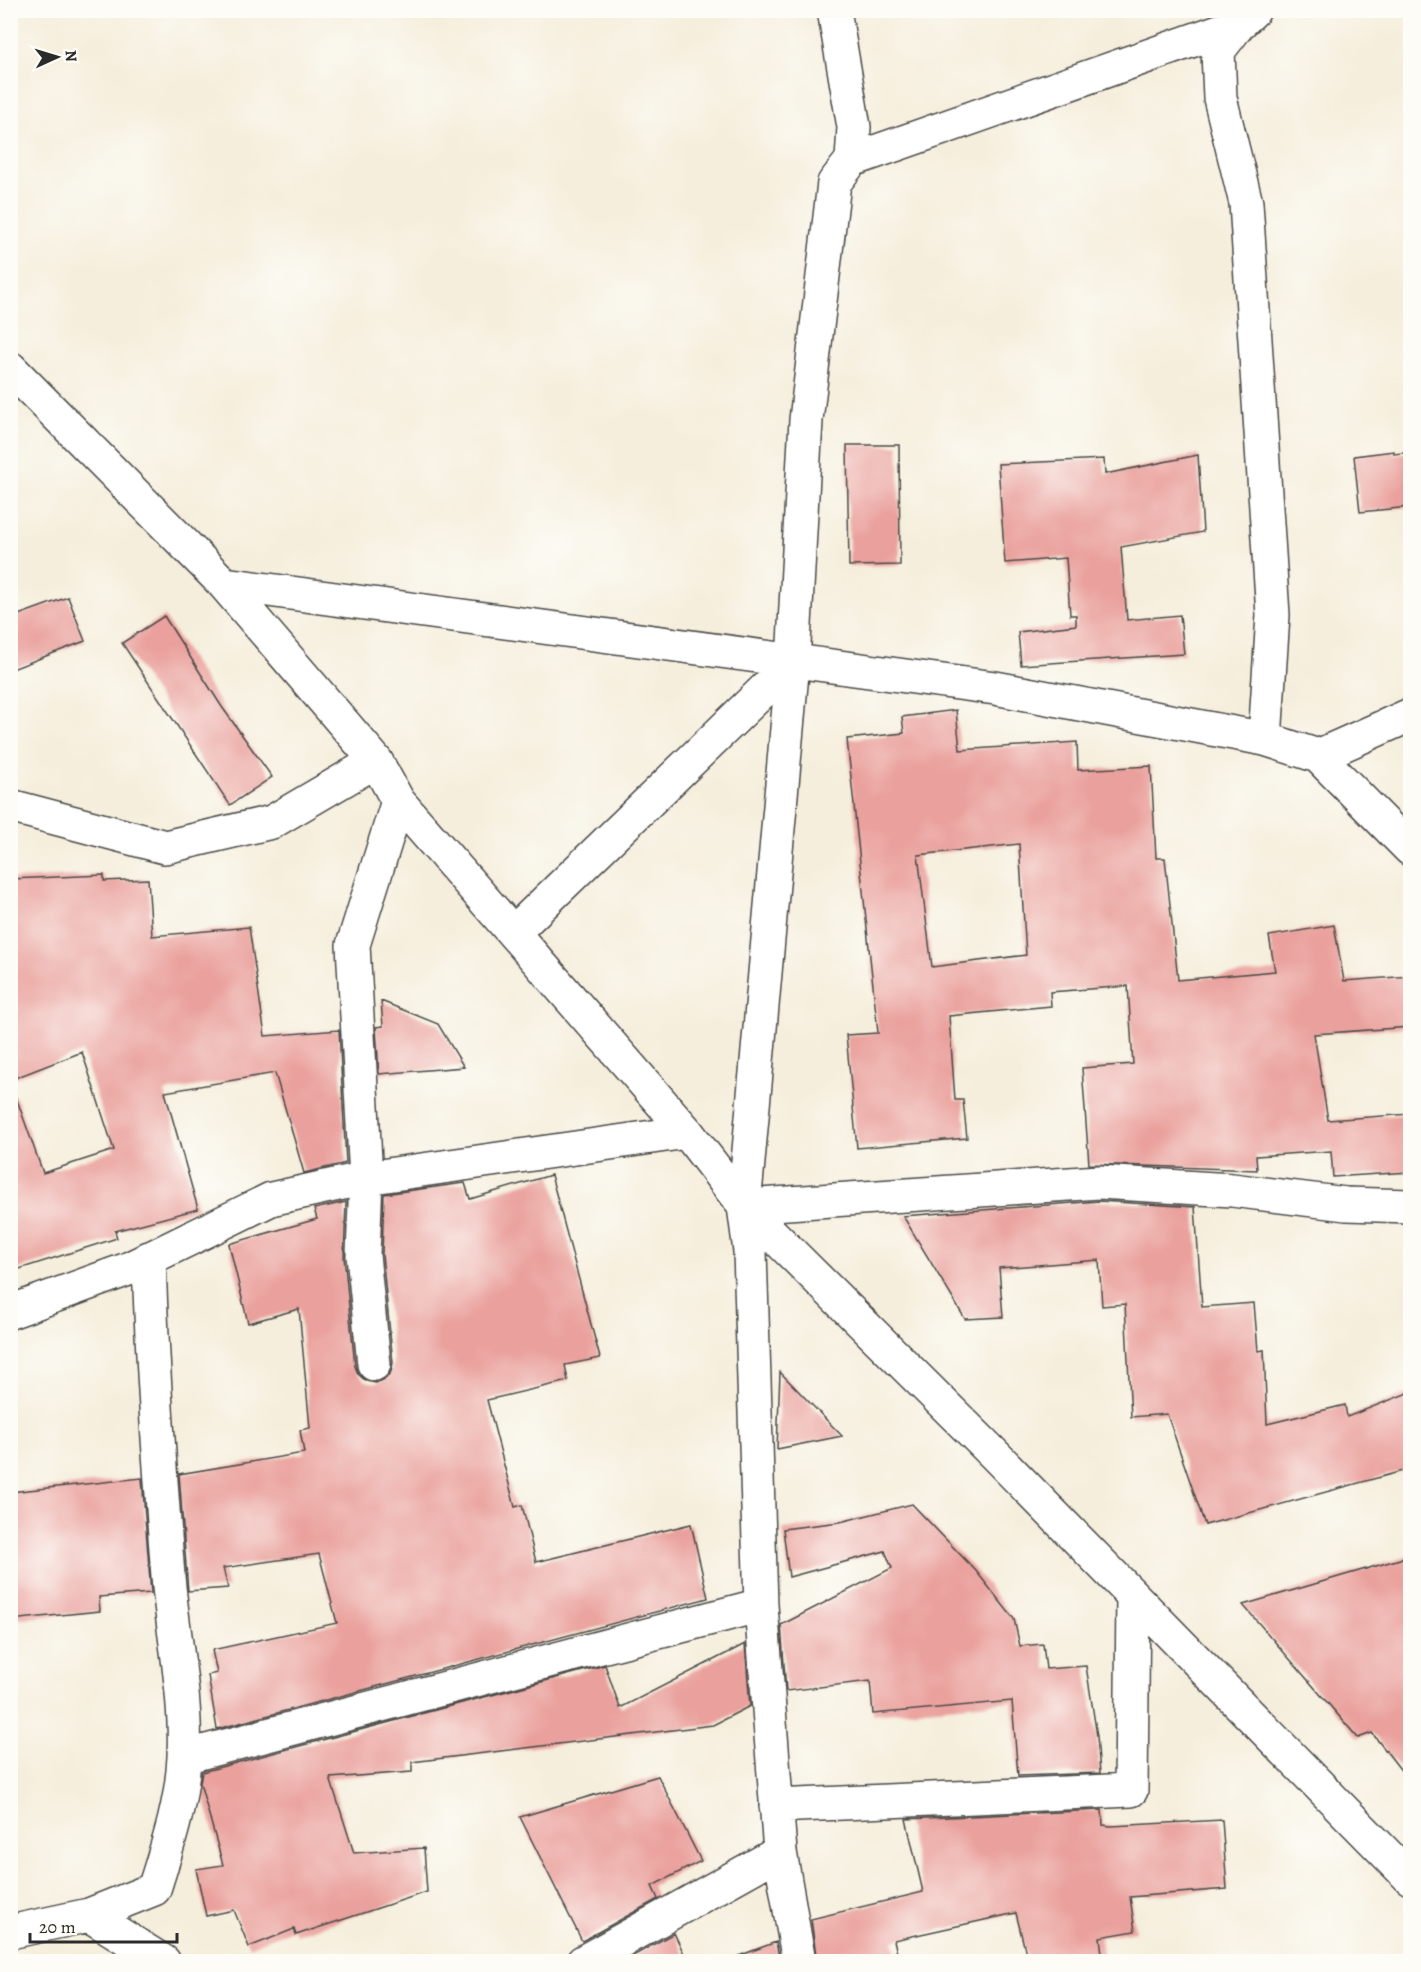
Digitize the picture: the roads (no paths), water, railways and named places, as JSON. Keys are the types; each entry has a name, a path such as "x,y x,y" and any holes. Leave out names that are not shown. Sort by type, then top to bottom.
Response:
{"street":[{"path":"834,10 854,127 852,160"},
{"path":"799,1962 780,1852 776,1806 762,1605 751,1274 744,1206 793,662 807,408 834,183 852,160 1246,17"},
{"path":"1246,17 1218,51 1220,98 1246,203 1273,615 1265,739"},
{"path":"10,368 224,584 376,761 398,801 515,931 687,1132 744,1206 1410,1878"},
{"path":"224,584 995,688 1265,739 1318,756 1410,849"},
{"path":"515,931 793,662"},
{"path":"1318,756 1410,715"},
{"path":"10,806 165,848 272,822 376,761"},
{"path":"374,1364 363,1255 366,1178 353,945 398,801"},
{"path":"10,1312 149,1258 272,1199 366,1178 687,1132"},
{"path":"744,1206 1099,1182 1232,1190 1346,1204 1410,1206"},
{"path":"10,1932 89,1915 154,1889 176,1820 184,1757 183,1709 169,1584 153,1367 149,1258"},
{"path":"776,1806 1131,1790 1133,1596"},
{"path":"184,1757 762,1605"},
{"path":"583,1962 780,1852"},
{"path":"89,1915 164,1962"}]}
